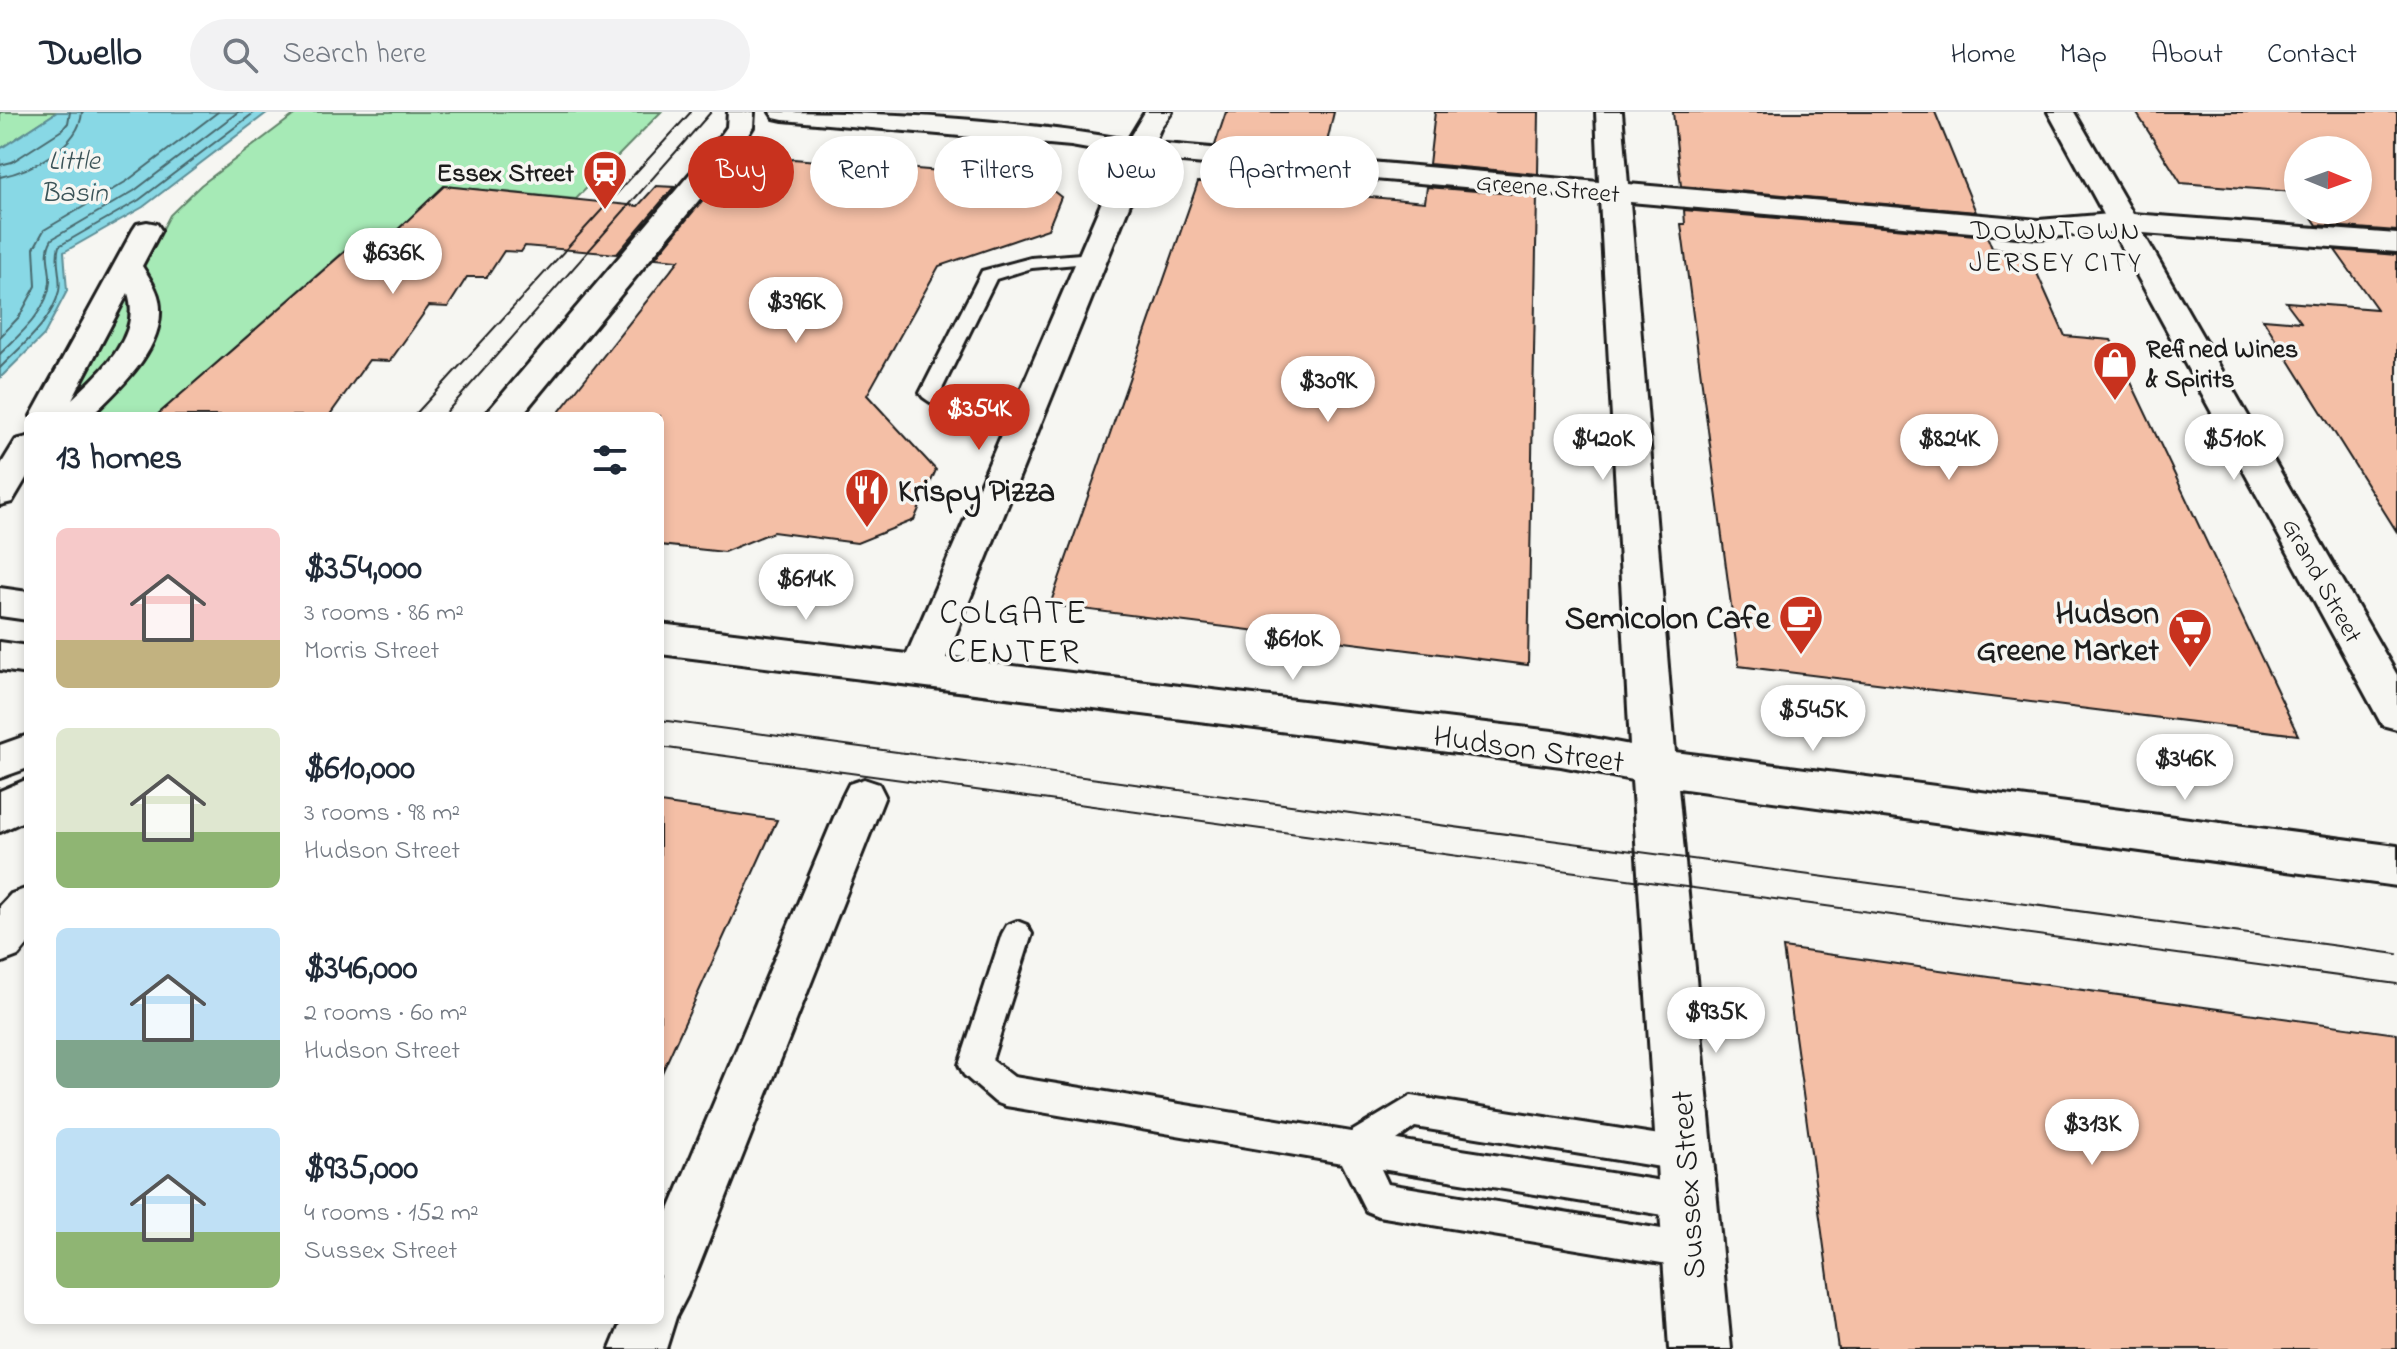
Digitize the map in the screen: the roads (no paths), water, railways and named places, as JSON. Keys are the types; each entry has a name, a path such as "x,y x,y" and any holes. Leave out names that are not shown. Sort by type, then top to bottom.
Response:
{"street":[{"path":"505,412 721,155 740,127 741,112"},
{"name":"Greene Street","path":"783,112 1071,138 1149,129"},
{"name":"Greene Street","path":"988,112 2039,229 2122,222 2397,243"},
{"name":"Sussex Street","path":"1609,112 1654,767 1700,1349"},
{"name":"Grand Street","path":"2061,112 2397,713"},
{"path":"921,669 1149,129"},
{"name":"Greene Street","path":"1614,180 1808,181"},
{"name":"Greene Street","path":"2045,202 2122,222"},
{"path":"60,408 147,230"},
{"path":"60,408 119,371 141,334 145,301 129,268"},
{"path":"0,494 19,450"},
{"path":"0,602 24,605"},
{"name":"Hudson Street","path":"664,639 1561,749 1654,767 2397,866"},
{"path":"0,656 24,659"},
{"path":"0,762 24,753"},
{"path":"664,1286 864,796"},
{"path":"0,813 24,799"},
{"path":"0,941 24,914"},
{"path":"638,1349 648,1324"}],"lane":[{"path":"1023,425 976,419 957,412 930,393 989,275 1048,260 1093,258"},
{"path":"1017,934 975,1065 1006,1091 1688,1203"},
{"path":"1353,1150 1411,1111 1688,1203"},
{"path":"1353,1150 1378,1199 1688,1203"}],"water":[{"name":"Little Basin","path":"57,112 268,112 143,207 64,252 67,291 44,335 0,378 0,149"}],"tram line":[{"path":"418,412 691,112"},
{"path":"447,412 711,112"},
{"path":"664,721 2397,954"},
{"path":"664,748 2397,984"}],"place":[{"name":"Essex Street","path":"605,211"},
{"name":"Refined Wines & Spirits","path":"2115,402"},
{"name":"Krispy Pizza","path":"867,529"},
{"name":"Semicolon Cafe","path":"1801,656"},
{"name":"Hudson Greene Market","path":"2190,669"}],"district":[{"name":"DOWNTOWN JERSEY CITY","path":"2056,245"},
{"name":"COLGATE CENTER","path":"1014,630"}]}
